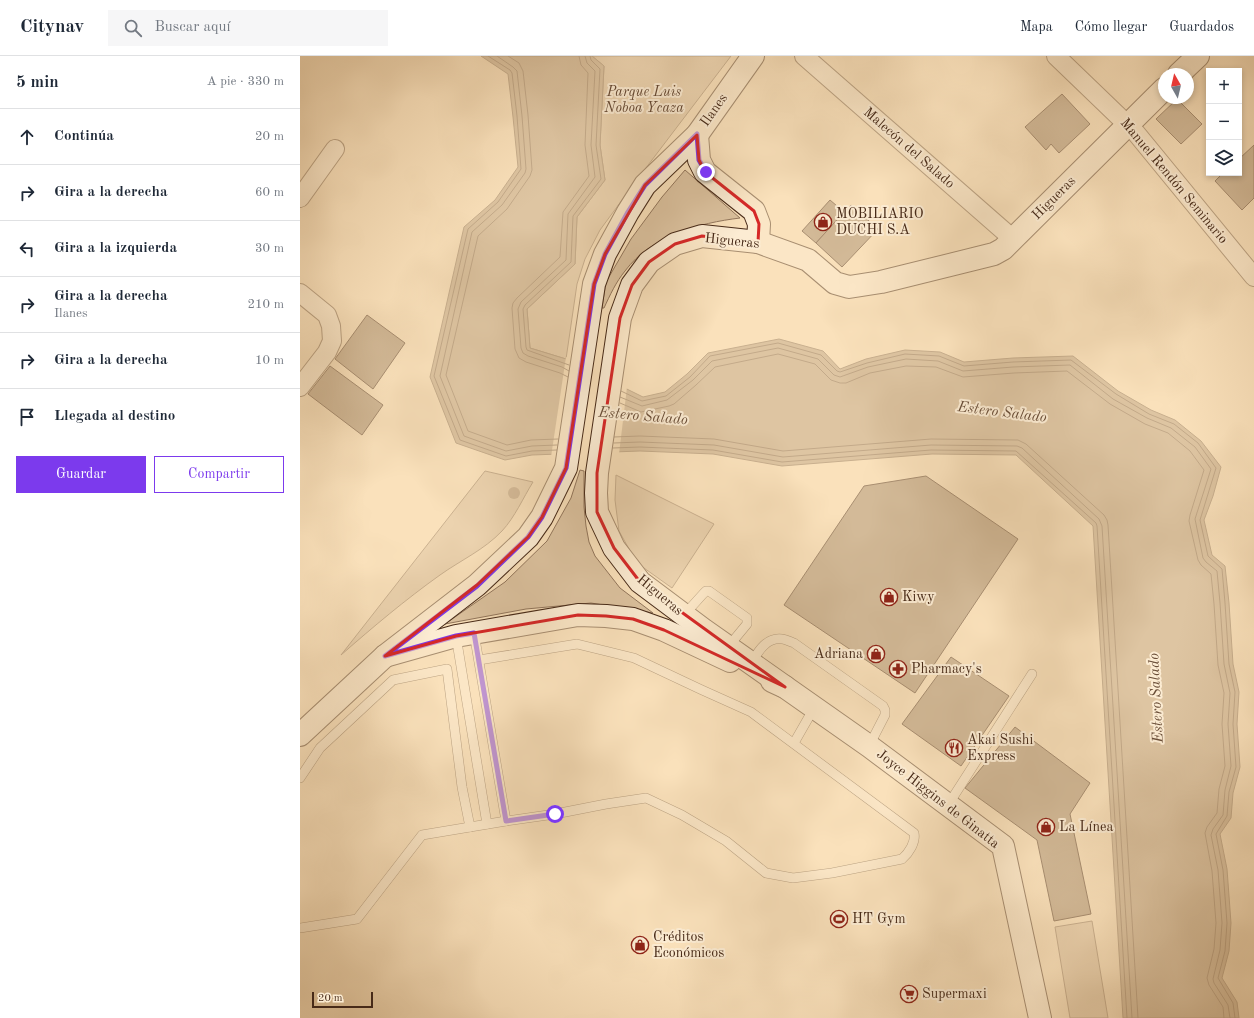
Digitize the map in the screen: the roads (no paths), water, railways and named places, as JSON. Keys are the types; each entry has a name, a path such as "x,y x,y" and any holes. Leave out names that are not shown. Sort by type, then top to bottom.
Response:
{"street":[{"name":"Ilanes","path":"300,734 385,656 477,586 528,537 542,517 566,468 594,284 605,254 645,185 697,134 752,56"},
{"name":"Malecón del Salado","path":"804,56 1013,240"},
{"name":"Manuel Rendón Seminario","path":"1056,56 1128,124 1254,277"},
{"path":"1185,68 1198,56"},
{"name":"Higueras","path":"785,687 640,582 614,548 597,512 597,473 620,318 632,285 649,262 675,244 702,236 758,242 808,260 835,284 849,287 881,282 994,254 1003,249 1013,240 1158,95"},
{"path":"697,134 699,160 706,172 754,211 759,224 758,242"},
{"path":"300,198 335,149"},
{"path":"300,293 327,316 331,326 332,341 327,352 300,387"},
{"path":"385,656 465,634 578,615 606,616 633,620 664,630 785,687"},
{"name":"Joyce Higgins de Ginatta","path":"785,687 869,746 1003,846 1040,1018"}],"lane":[{"path":"684,615 706,591 709,591 747,618 747,624 728,647"},
{"path":"465,634 479,660 506,821"},
{"path":"465,634 462,665 487,824"},
{"path":"750,663 761,648 769,641 781,638 794,643 883,706 885,715 869,746"},
{"path":"300,928 357,919 422,835 646,798 682,815 726,841 766,873 794,878 832,873 902,859 908,854 916,838 914,833 751,712 634,658 577,644 479,660"},
{"path":"300,778 320,748 393,680 462,665"},
{"path":"447,669 462,787 470,827"},
{"path":"948,805 1032,674"},
{"path":"794,743 814,708"}],"water":[{"name":"Estero Salado","path":"481,56 592,56 604,66 600,145 605,180 577,217 575,264 527,309 530,348 566,359 643,397 665,392 687,374 708,353 779,339 823,351 840,369 866,359 905,350 940,352 964,362 1013,358 1073,356 1118,391 1151,410 1175,420 1201,441 1221,467 1213,496 1204,520 1212,555 1225,566 1233,664 1239,692 1237,724 1240,767 1233,793 1231,818 1220,834 1227,869 1231,923 1229,951 1222,978 1237,1002 1239,1018 1123,1018 1093,526 1016,455 932,454 782,466 713,454 640,451 532,455 505,460 456,443 430,377 464,227 495,200 518,167 508,74"}],"place":[{"name":"MOBILIARIO DUCHI S.A","path":"823,222"},
{"name":"Kiwy","path":"889,597"},
{"name":"Adriana","path":"876,654"},
{"name":"Pharmacy's","path":"898,669"},
{"name":"Akai Sushi Express","path":"954,748"},
{"name":"La Línea","path":"1046,827"},
{"name":"HT Gym","path":"839,919"},
{"name":"Créditos Económicos","path":"640,945"},
{"name":"Supermaxi","path":"909,994"}],"park label":[{"name":"Parque Luis Noboa Ycaza","path":"644,100"}]}
